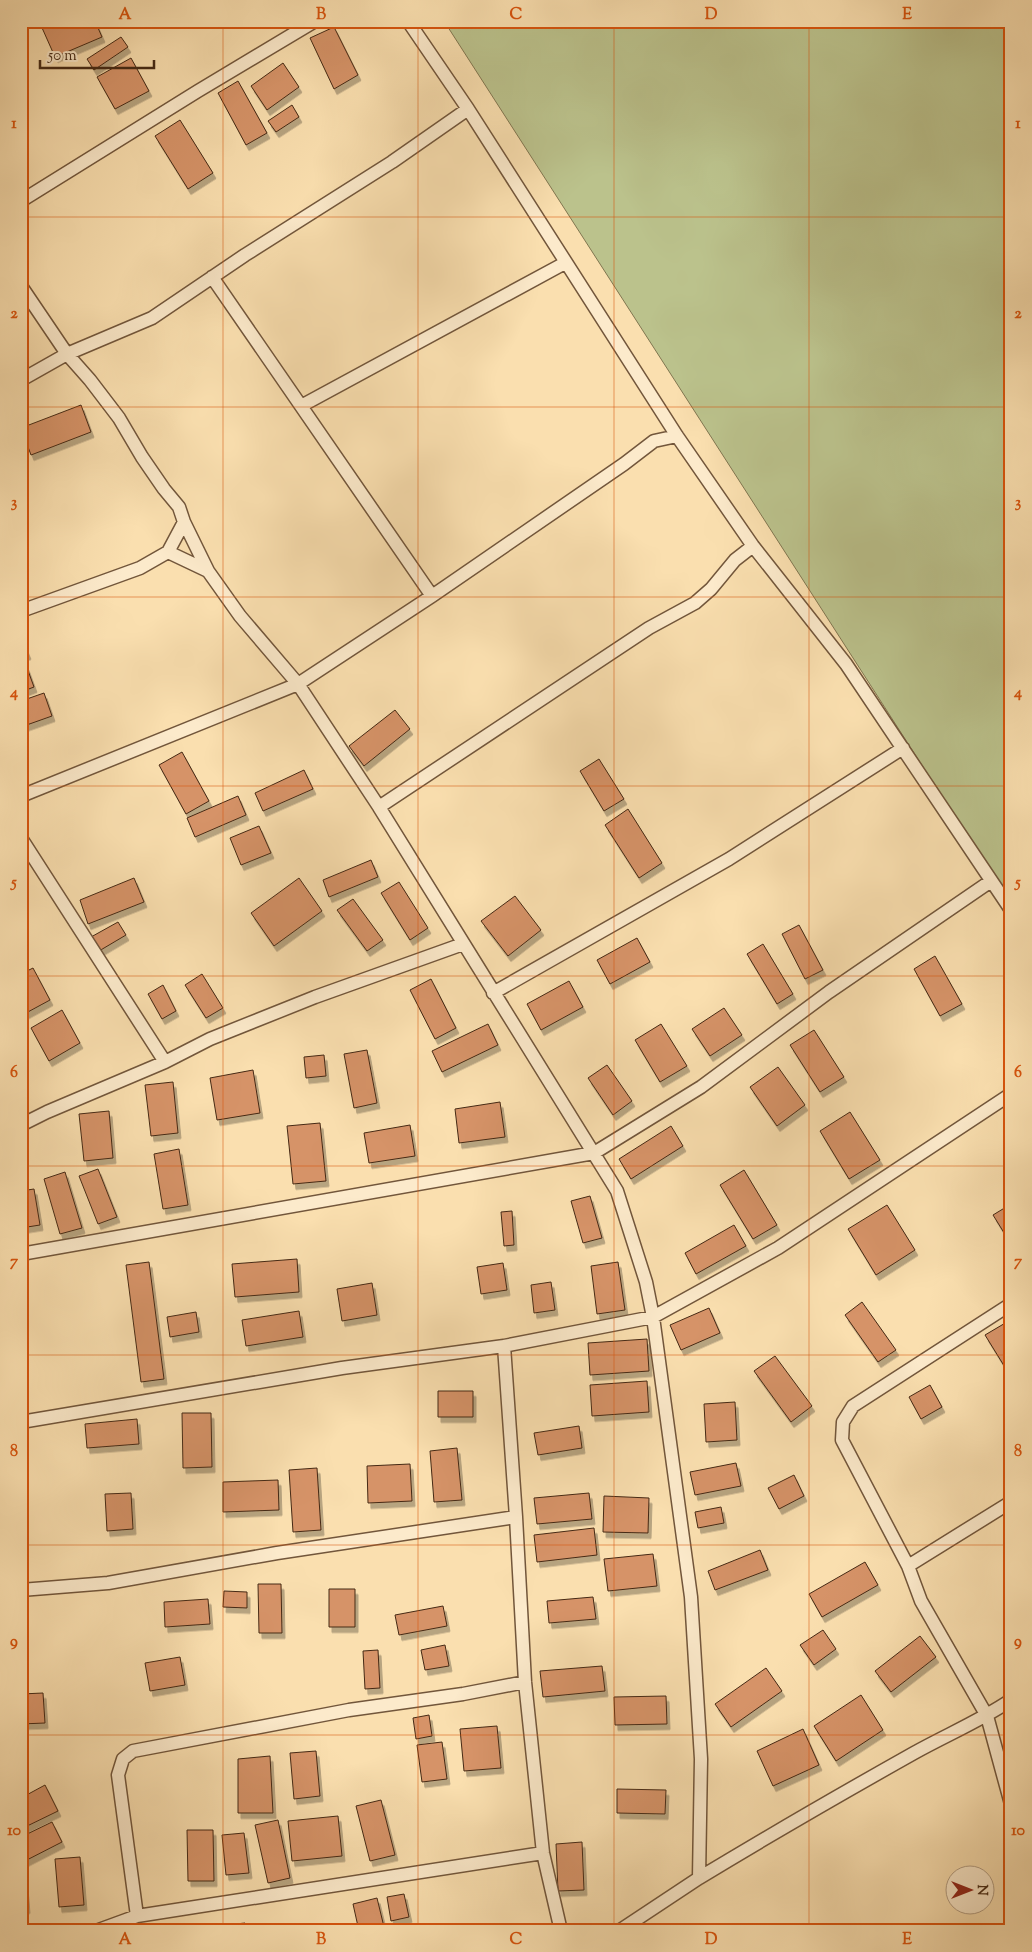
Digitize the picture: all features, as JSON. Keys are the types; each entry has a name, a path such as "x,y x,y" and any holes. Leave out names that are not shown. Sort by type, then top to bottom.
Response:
{"street":[{"path":"21,201 198,90 315,21"},
{"path":"408,21 468,109 677,436 753,546 846,664 1011,910"},
{"path":"21,380 66,354 152,318 212,277 392,162 468,109"},
{"path":"302,406 565,262"},
{"path":"212,277 432,596"},
{"path":"21,286 66,354 90,380 119,418 153,473 179,507 184,522 208,571 240,616 298,684 379,807 617,1191 646,1282 653,1317 691,1597 701,1759 699,1878"},
{"path":"21,796 298,684 432,596 654,441 677,436"},
{"path":"21,611 140,568 168,552 184,522"},
{"path":"379,807 649,628 695,602 711,589 735,560 753,546"},
{"path":"168,552 208,571"},
{"path":"493,993 729,859 903,748"},
{"path":"21,838 165,1062"},
{"path":"21,1254 594,1154 701,1087 829,992 992,880"},
{"path":"21,1125 165,1062 210,1040 315,997 463,944"},
{"path":"21,1422 342,1368 504,1346 653,1317 778,1248 1011,1094"},
{"path":"1011,1304 853,1406 843,1422 842,1440 908,1566 921,1601 987,1716 1011,1804"},
{"path":"504,1346 525,1682 543,1853 561,1931"},
{"path":"908,1566 1011,1502"},
{"path":"21,1590 108,1583 516,1516"},
{"path":"136,1916 118,1775 123,1759 132,1751 349,1710 463,1694 525,1682"},
{"path":"625,1929 699,1878 798,1818 944,1736 987,1716 1011,1700"},
{"path":"96,1931 136,1916 543,1853"}],"green space":[{"path":"444,21 1011,21 1011,904"}],"building":[{"path":"39,21 95,21 102,37 55,57"},
{"path":"334,27 358,75 334,89 310,38"},
{"path":"121,37 128,47 94,70 87,59"},
{"path":"131,58 149,91 115,109 97,77"},
{"path":"283,63 299,87 267,110 251,86"},
{"path":"238,81 267,133 246,145 218,93"},
{"path":"292,105 299,117 276,132 268,121"},
{"path":"180,120 213,173 188,189 155,136"},
{"path":"81,405 91,432 31,455 21,428"},
{"path":"21,637 28,654 21,656"},
{"path":"26,665 34,687 21,692 21,666"},
{"path":"44,693 52,716 21,727 21,701"},
{"path":"395,710 410,729 364,766 349,746"},
{"path":"182,752 209,801 186,814 159,765"},
{"path":"599,759 624,799 604,811 580,771"},
{"path":"304,770 313,789 263,811 255,793"},
{"path":"238,796 246,815 195,837 187,818"},
{"path":"628,809 662,863 639,878 605,825"},
{"path":"259,826 271,853 241,865 230,838"},
{"path":"371,860 378,877 329,897 323,880"},
{"path":"134,878 144,902 88,924 80,900"},
{"path":"299,878 322,911 274,946 251,913"},
{"path":"399,882 428,928 410,940 381,893"},
{"path":"515,896 541,930 508,956 481,921"},
{"path":"353,899 383,940 367,951 337,910"},
{"path":"118,922 126,935 99,951 91,937"},
{"path":"799,925 823,970 805,979 782,934"},
{"path":"637,938 650,962 610,984 597,960"},
{"path":"763,944 793,994 777,1004 747,954"},
{"path":"935,956 962,1004 940,1016 914,969"},
{"path":"33,968 50,1000 26,1013 21,1004 21,974"},
{"path":"202,974 223,1008 206,1018 185,985"},
{"path":"431,979 456,1028 435,1039 410,990"},
{"path":"569,981 583,1007 541,1030 527,1004"},
{"path":"163,985 176,1011 162,1019 148,994"},
{"path":"724,1008 742,1035 710,1056 692,1029"},
{"path":"62,1010 80,1043 49,1061 31,1028"},
{"path":"488,1024 498,1045 442,1072 432,1051"},
{"path":"661,1024 687,1066 660,1082 635,1040"},
{"path":"814,1030 844,1077 820,1092 790,1045"},
{"path":"367,1050 377,1103 354,1108 344,1054"},
{"path":"324,1055 326,1076 306,1078 304,1057"},
{"path":"607,1065 632,1101 613,1115 588,1078"},
{"path":"778,1067 805,1105 777,1126 750,1087"},
{"path":"253,1070 260,1113 217,1120 210,1078"},
{"path":"173,1082 178,1133 151,1136 145,1085"},
{"path":"500,1102 505,1137 459,1143 455,1109"},
{"path":"109,1111 113,1158 84,1161 79,1114"},
{"path":"850,1112 880,1160 849,1179 820,1131"},
{"path":"320,1123 326,1181 293,1184 287,1126"},
{"path":"410,1125 415,1156 369,1163 364,1133"},
{"path":"671,1126 683,1146 631,1179 619,1159"},
{"path":"179,1149 188,1205 163,1209 154,1154"},
{"path":"98,1169 117,1217 98,1224 79,1176"},
{"path":"744,1170 777,1225 753,1239 720,1185"},
{"path":"65,1172 82,1228 60,1234 44,1179"},
{"path":"34,1189 40,1225 21,1228 21,1191"},
{"path":"590,1196 602,1238 583,1243 571,1201"},
{"path":"1011,1204 1011,1244 993,1215"},
{"path":"887,1205 915,1250 876,1275 848,1229"},
{"path":"512,1211 514,1245 504,1246 501,1212"},
{"path":"734,1225 746,1246 696,1274 685,1253"},
{"path":"297,1259 299,1292 235,1297 232,1264"},
{"path":"149,1262 164,1379 141,1382 126,1265"},
{"path":"618,1262 625,1310 597,1314 591,1266"},
{"path":"503,1263 507,1290 481,1294 477,1267"},
{"path":"551,1282 555,1310 534,1313 531,1285"},
{"path":"372,1283 377,1315 342,1321 337,1289"},
{"path":"862,1302 896,1350 878,1362 845,1315"},
{"path":"709,1308 720,1333 681,1350 670,1325"},
{"path":"299,1311 303,1337 246,1346 242,1320"},
{"path":"196,1312 199,1332 170,1337 167,1317"},
{"path":"1007,1322 1011,1328 1011,1377 985,1335"},
{"path":"647,1339 649,1371 590,1375 588,1343"},
{"path":"775,1356 812,1406 791,1422 754,1371"},
{"path":"21,1376 25,1406 21,1406"},
{"path":"647,1381 649,1412 592,1416 590,1385"},
{"path":"930,1385 942,1407 921,1419 909,1397"},
{"path":"438,1391 473,1391 473,1417 438,1417"},
{"path":"735,1402 737,1440 706,1442 704,1404"},
{"path":"182,1413 211,1413 212,1467 183,1468"},
{"path":"137,1419 139,1444 87,1448 85,1424"},
{"path":"579,1426 582,1448 538,1455 534,1433"},
{"path":"1011,1426 1011,1441 1004,1431"},
{"path":"457,1448 462,1500 434,1502 430,1451"},
{"path":"736,1463 741,1486 695,1495 690,1472"},
{"path":"410,1464 412,1501 368,1503 367,1466"},
{"path":"317,1468 321,1530 293,1532 289,1470"},
{"path":"794,1475 804,1496 779,1509 768,1488"},
{"path":"278,1480 279,1510 223,1512 223,1482"},
{"path":"131,1493 133,1529 107,1531 105,1494"},
{"path":"589,1493 592,1519 537,1524 534,1498"},
{"path":"604,1496 649,1498 648,1533 603,1532"},
{"path":"721,1507 724,1523 698,1528 695,1512"},
{"path":"594,1528 597,1555 537,1562 534,1535"},
{"path":"760,1550 768,1570 715,1590 708,1571"},
{"path":"653,1554 657,1586 608,1591 604,1559"},
{"path":"865,1562 878,1585 822,1617 809,1594"},
{"path":"258,1584 281,1584 282,1633 259,1633"},
{"path":"329,1589 355,1589 355,1627 329,1627"},
{"path":"224,1591 247,1592 247,1608 223,1607"},
{"path":"593,1597 596,1619 549,1623 547,1601"},
{"path":"208,1599 210,1624 165,1627 164,1602"},
{"path":"443,1606 447,1626 399,1635 395,1615"},
{"path":"823,1630 836,1649 814,1665 800,1645"},
{"path":"920,1636 936,1657 891,1692 875,1671"},
{"path":"445,1645 449,1666 425,1670 421,1650"},
{"path":"378,1650 380,1688 365,1689 363,1651"},
{"path":"180,1657 185,1685 150,1691 145,1663"},
{"path":"602,1666 605,1691 543,1697 540,1671"},
{"path":"766,1668 782,1691 731,1727 715,1704"},
{"path":"43,1693 45,1723 21,1724 21,1694"},
{"path":"861,1695 883,1730 836,1761 814,1726"},
{"path":"666,1696 667,1724 615,1725 614,1697"},
{"path":"429,1715 432,1736 416,1739 413,1718"},
{"path":"497,1726 501,1768 464,1771 460,1729"},
{"path":"803,1729 819,1765 773,1786 757,1751"},
{"path":"442,1742 447,1779 422,1782 417,1745"},
{"path":"316,1751 320,1796 294,1799 290,1753"},
{"path":"270,1756 273,1813 238,1813 238,1759"},
{"path":"45,1785 58,1811 21,1829 21,1798"},
{"path":"617,1789 666,1790 665,1814 617,1813"},
{"path":"381,1800 395,1855 370,1861 356,1806"},
{"path":"338,1816 342,1856 292,1861 288,1821"},
{"path":"278,1820 290,1878 268,1883 255,1825"},
{"path":"52,1822 62,1842 21,1863 21,1837"},
{"path":"187,1830 213,1830 214,1881 188,1881"},
{"path":"244,1833 249,1873 226,1875 222,1835"},
{"path":"582,1842 584,1890 558,1891 556,1844"},
{"path":"80,1857 84,1905 59,1907 55,1859"},
{"path":"21,1883 25,1883 27,1908 21,1908"},
{"path":"404,1894 409,1917 391,1921 387,1897"},
{"path":"377,1898 385,1931 359,1931 353,1904"},
{"path":"245,1923 246,1931 218,1931 217,1926"}]}
